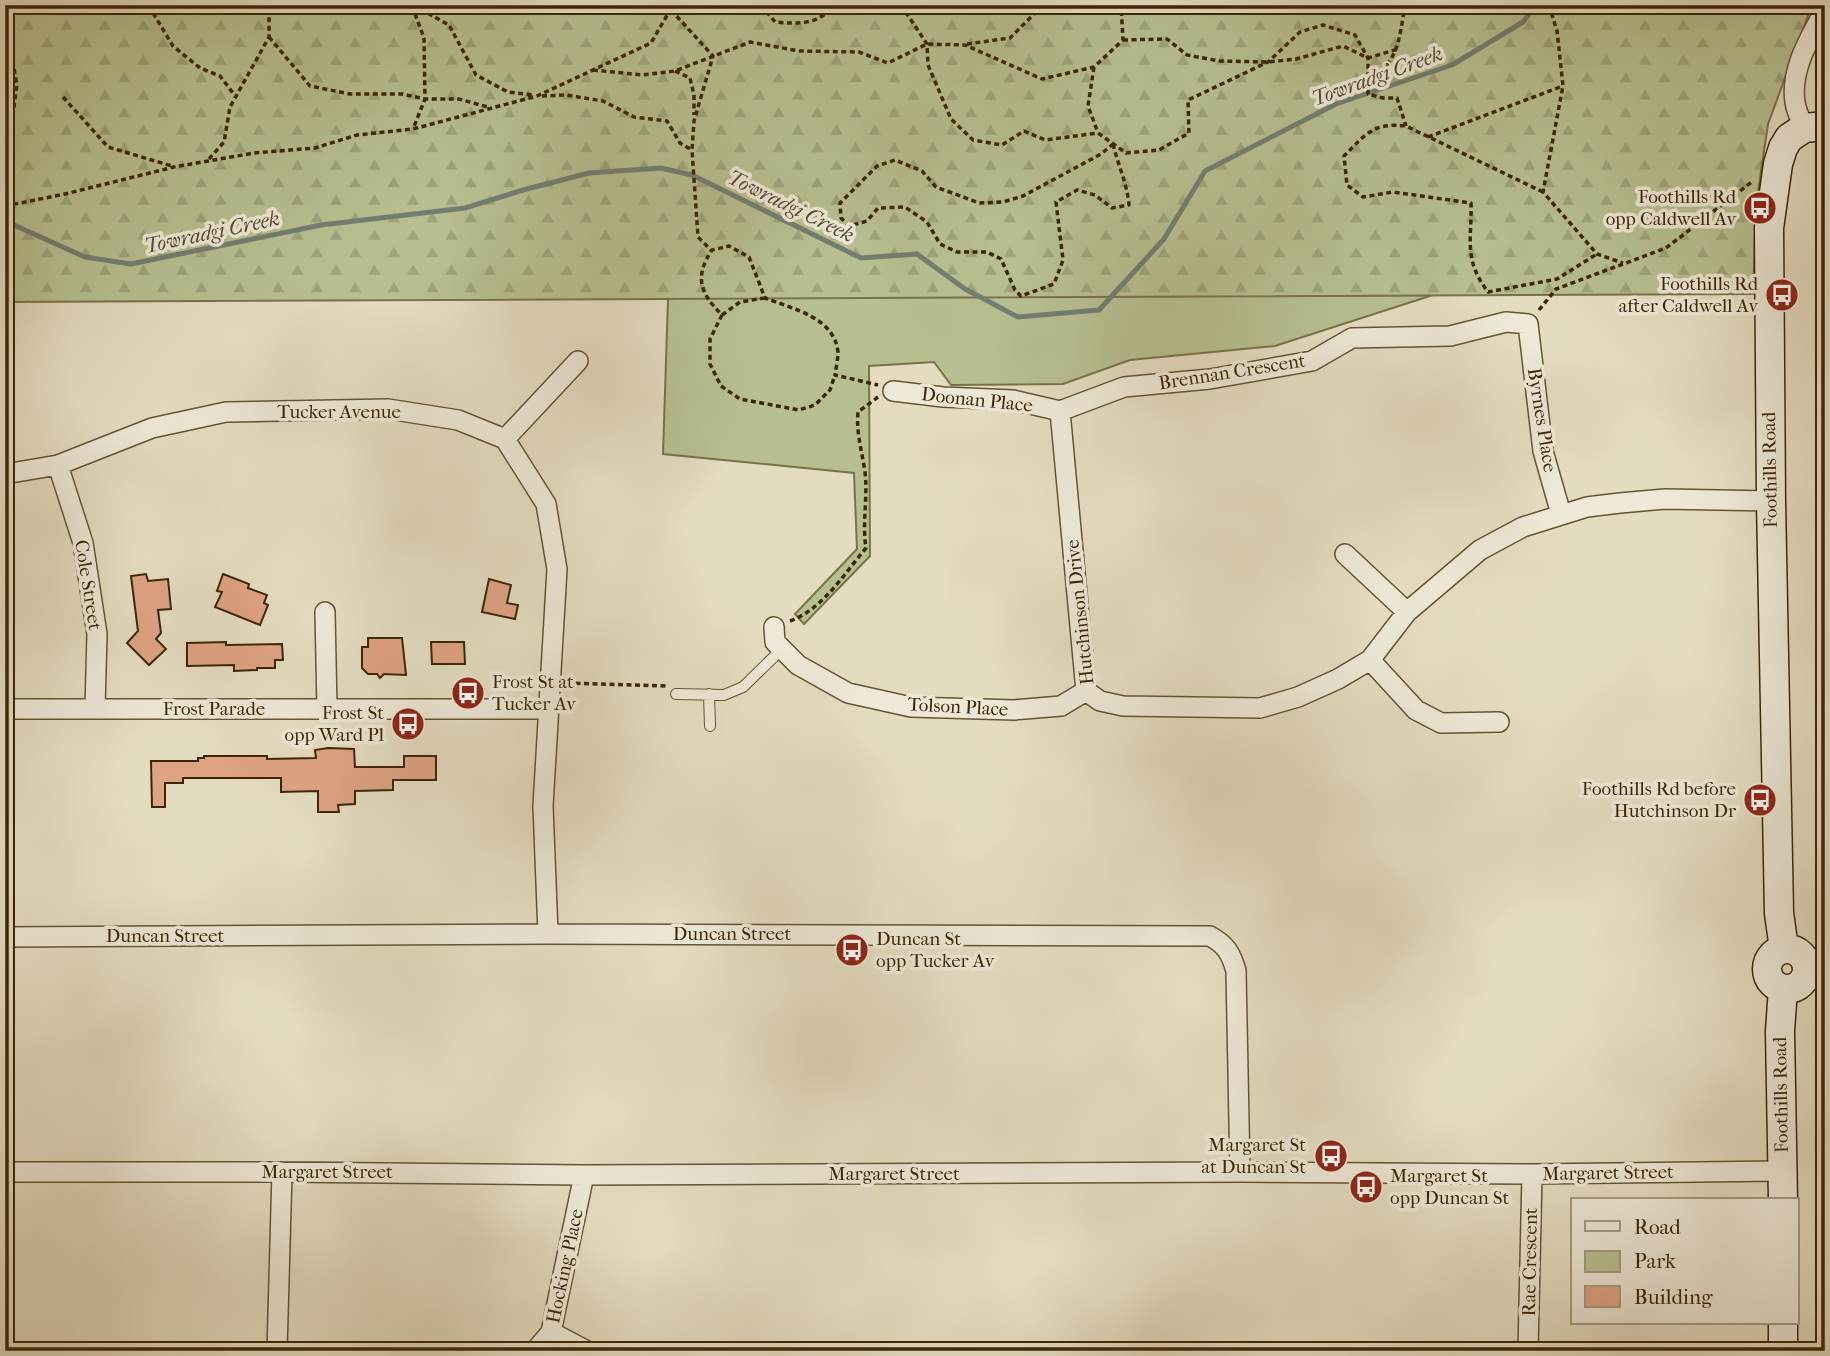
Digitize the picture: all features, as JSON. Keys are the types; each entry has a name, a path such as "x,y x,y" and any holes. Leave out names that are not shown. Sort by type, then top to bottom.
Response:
{"main road":[{"name":"Foothills Road","path":"1784,949 1779,912 1769,242 1778,164 1783,148 1789,138 1814,127"},
{"path":"1784,949 1803,957 1816,972 1794,988 1783,989 1771,981 1767,967 1775,953 1784,949"},
{"name":"Foothills Road","path":"1783,989 1780,1031 1783,1198"},
{"path":"1783,1324 1783,1351"}],"street":[{"name":"Foothills Road","path":"1814,127 1795,104 1794,82 1804,50 1825,10"},
{"name":"Brennan Crescent","path":"1060,411 1124,387 1210,379 1312,361 1352,338 1450,336 1506,322 1528,324"},
{"name":"Byrnes Place","path":"1528,324 1543,452 1561,514"},
{"path":"548,934 542,806 557,569 546,504 505,439 578,361"},
{"name":"Doonan Place","path":"893,391 943,397 1013,400 1060,411"},
{"name":"Tucker Avenue","path":"5,474 58,465 152,428 226,412 388,409 458,420 505,439"},
{"name":"Hutchinson Drive","path":"1060,411 1086,691 1100,701 1123,706 1260,708 1298,697 1370,660 1407,612 1480,550 1523,527 1561,514 1587,507 1665,499 1771,501"},
{"name":"Cole Street","path":"58,465 83,544 97,634 95,708"},
{"path":"1345,554 1407,612"},
{"path":"325,612 327,709"},
{"name":"Tolson Place","path":"774,627 775,642 798,666 848,693 911,707 1014,710 1061,706 1086,691"},
{"path":"1370,660 1416,710 1441,723 1499,722"},
{"name":"Frost Parade","path":"5,709 549,709"},
{"name":"Duncan Street","path":"5,937 548,934 1210,936 1222,942 1231,953 1237,971 1240,1172"},
{"name":"Margaret Street","path":"5,1172 584,1175 1240,1172 1532,1174 1783,1171"},
{"path":"277,1351 282,1172"},
{"name":"Rae Crescent","path":"1528,1351 1532,1174"},
{"name":"Hocking Place","path":"535,1351 551,1332 584,1175"},
{"path":"551,1332 587,1351"}],"lane":[{"path":"672,690 724,695 743,687 782,649"},
{"path":"709,694 710,726"}],"path":[{"path":"151,5 173,47 200,68 220,76 236,97"},
{"path":"208,161 224,142 230,107 269,37 269,5"},
{"path":"412,5 449,25 475,75 508,92 537,96 566,95 603,101 634,117 667,121 680,144 692,150"},
{"path":"412,5 425,38 425,99 413,128"},
{"path":"761,5 775,22 802,24 824,17 831,8 830,5"},
{"path":"904,5 905,13 927,44 928,65 951,119 973,140 1002,145 1024,131 1045,140 1098,133"},
{"path":"591,70 642,75 675,71 750,42 799,51 859,52 888,63 927,44 965,45 1010,37 1043,5"},
{"path":"1121,5 1123,40"},
{"path":"1368,82 1385,71 1398,49 1405,5"},
{"path":"1543,192 1563,86 1558,31 1549,5"},
{"path":"5,206 174,167 254,153 315,148 357,135 413,128 537,96 651,43 672,8 713,56"},
{"path":"5,19 18,85 12,121 5,126"},
{"path":"1094,67 1088,106 1098,133 1126,153 1159,150 1189,133 1188,100 1268,62 1300,32 1323,25 1355,34 1367,58 1368,94 1398,98 1406,126"},
{"path":"269,37 310,86 350,94 402,94 425,99 459,99 493,108"},
{"path":"965,45 1042,79 1094,67 1123,40 1167,39 1187,55 1219,61 1268,62 1296,59 1343,46 1367,58 1398,49"},
{"path":"694,121 713,56"},
{"path":"675,71 690,78 694,95 692,150 698,237 712,250"},
{"path":"1429,137 1563,86"},
{"path":"63,97 108,146 174,167"},
{"path":"1597,254 1557,279 1488,292 1477,277 1469,251 1471,203 1393,192 1363,197 1347,185 1344,156 1367,133 1388,124 1406,126 1543,192 1597,254 1625,264"},
{"path":"1113,144 1127,186 1129,205 1112,208 1095,195 1077,190 1056,202 1063,260 1054,284 1021,296 1015,290 1001,259 987,253 957,251 940,244 928,222 905,207 878,208 867,221 849,226 841,218 840,203 846,196 877,166 895,160 922,171 936,187 979,203 1003,202 1023,196 1101,154 1113,144"},
{"path":"1528,324 1556,289 1666,248 1778,164"},
{"path":"5,194 15,204"},
{"path":"5,227 15,204"},
{"path":"5,246 12,271"},
{"path":"722,314 709,302 701,284 702,265 712,250 729,246 749,257 765,298"},
{"path":"1556,289 1557,279"},
{"path":"765,298 810,315 830,329 838,352 830,390 815,405 800,410 740,399 721,386 710,364 710,339 722,314 740,302 765,298"},
{"path":"835,375 872,383 893,391"},
{"path":"774,627 805,616 834,588 866,548 865,474 857,428 858,412 893,391"},
{"path":"551,682 672,690"}],"green space":[{"path":"5,5 1812,5 1768,124 1756,205 1753,294 5,302"},
{"path":"1433,295 1275,346 1130,360 1063,384 951,385 934,362 869,366 870,556 804,624 795,614 857,549 854,473 663,454 668,298"}],"building":[{"path":"146,574 148,581 168,579 171,609 158,610 161,633 156,639 166,649 149,665 127,643 138,631 131,576"},
{"path":"223,574 249,584 248,588 267,595 264,603 268,605 260,625 215,607 222,592 217,591"},
{"path":"489,579 511,585 507,603 518,605 515,619 482,612"},
{"path":"368,638 402,638 406,675 384,674 380,678 377,674 368,674 362,668 362,647 368,647"},
{"path":"226,642 226,645 282,644 283,660 275,660 275,668 257,670 234,671 234,665 187,666 187,643"},
{"path":"431,642 464,642 465,664 432,664"},
{"path":"354,749 355,767 404,767 404,756 436,756 436,780 393,780 393,790 355,791 355,804 338,805 339,812 318,812 318,791 281,792 281,778 183,778 183,783 165,783 165,807 152,807 151,761 198,761 198,758 204,756 316,758 315,750"}],"waterway":[{"name":"Towradgi Creek","path":"5,221 85,257 131,264 321,225 465,208 589,173 661,168 692,175 861,258 917,254 965,289 1018,317 1099,310 1164,239 1205,171 1336,104 1452,65 1523,22 1536,5"}],"place":[{"name":"Foothills Rd opp Caldwell Av","path":"1760,208"},
{"name":"Foothills Rd after Caldwell Av","path":"1782,295"},
{"name":"Frost St at Tucker Av","path":"468,693"},
{"name":"Frost St opp Ward Pl","path":"408,724"},
{"name":"Foothills Rd before Hutchinson Dr","path":"1760,800"},
{"name":"Duncan St opp Tucker Av","path":"852,950"},
{"name":"Margaret St at Duncan St","path":"1331,1156"},
{"name":"Margaret St opp Duncan St","path":"1366,1187"}]}
